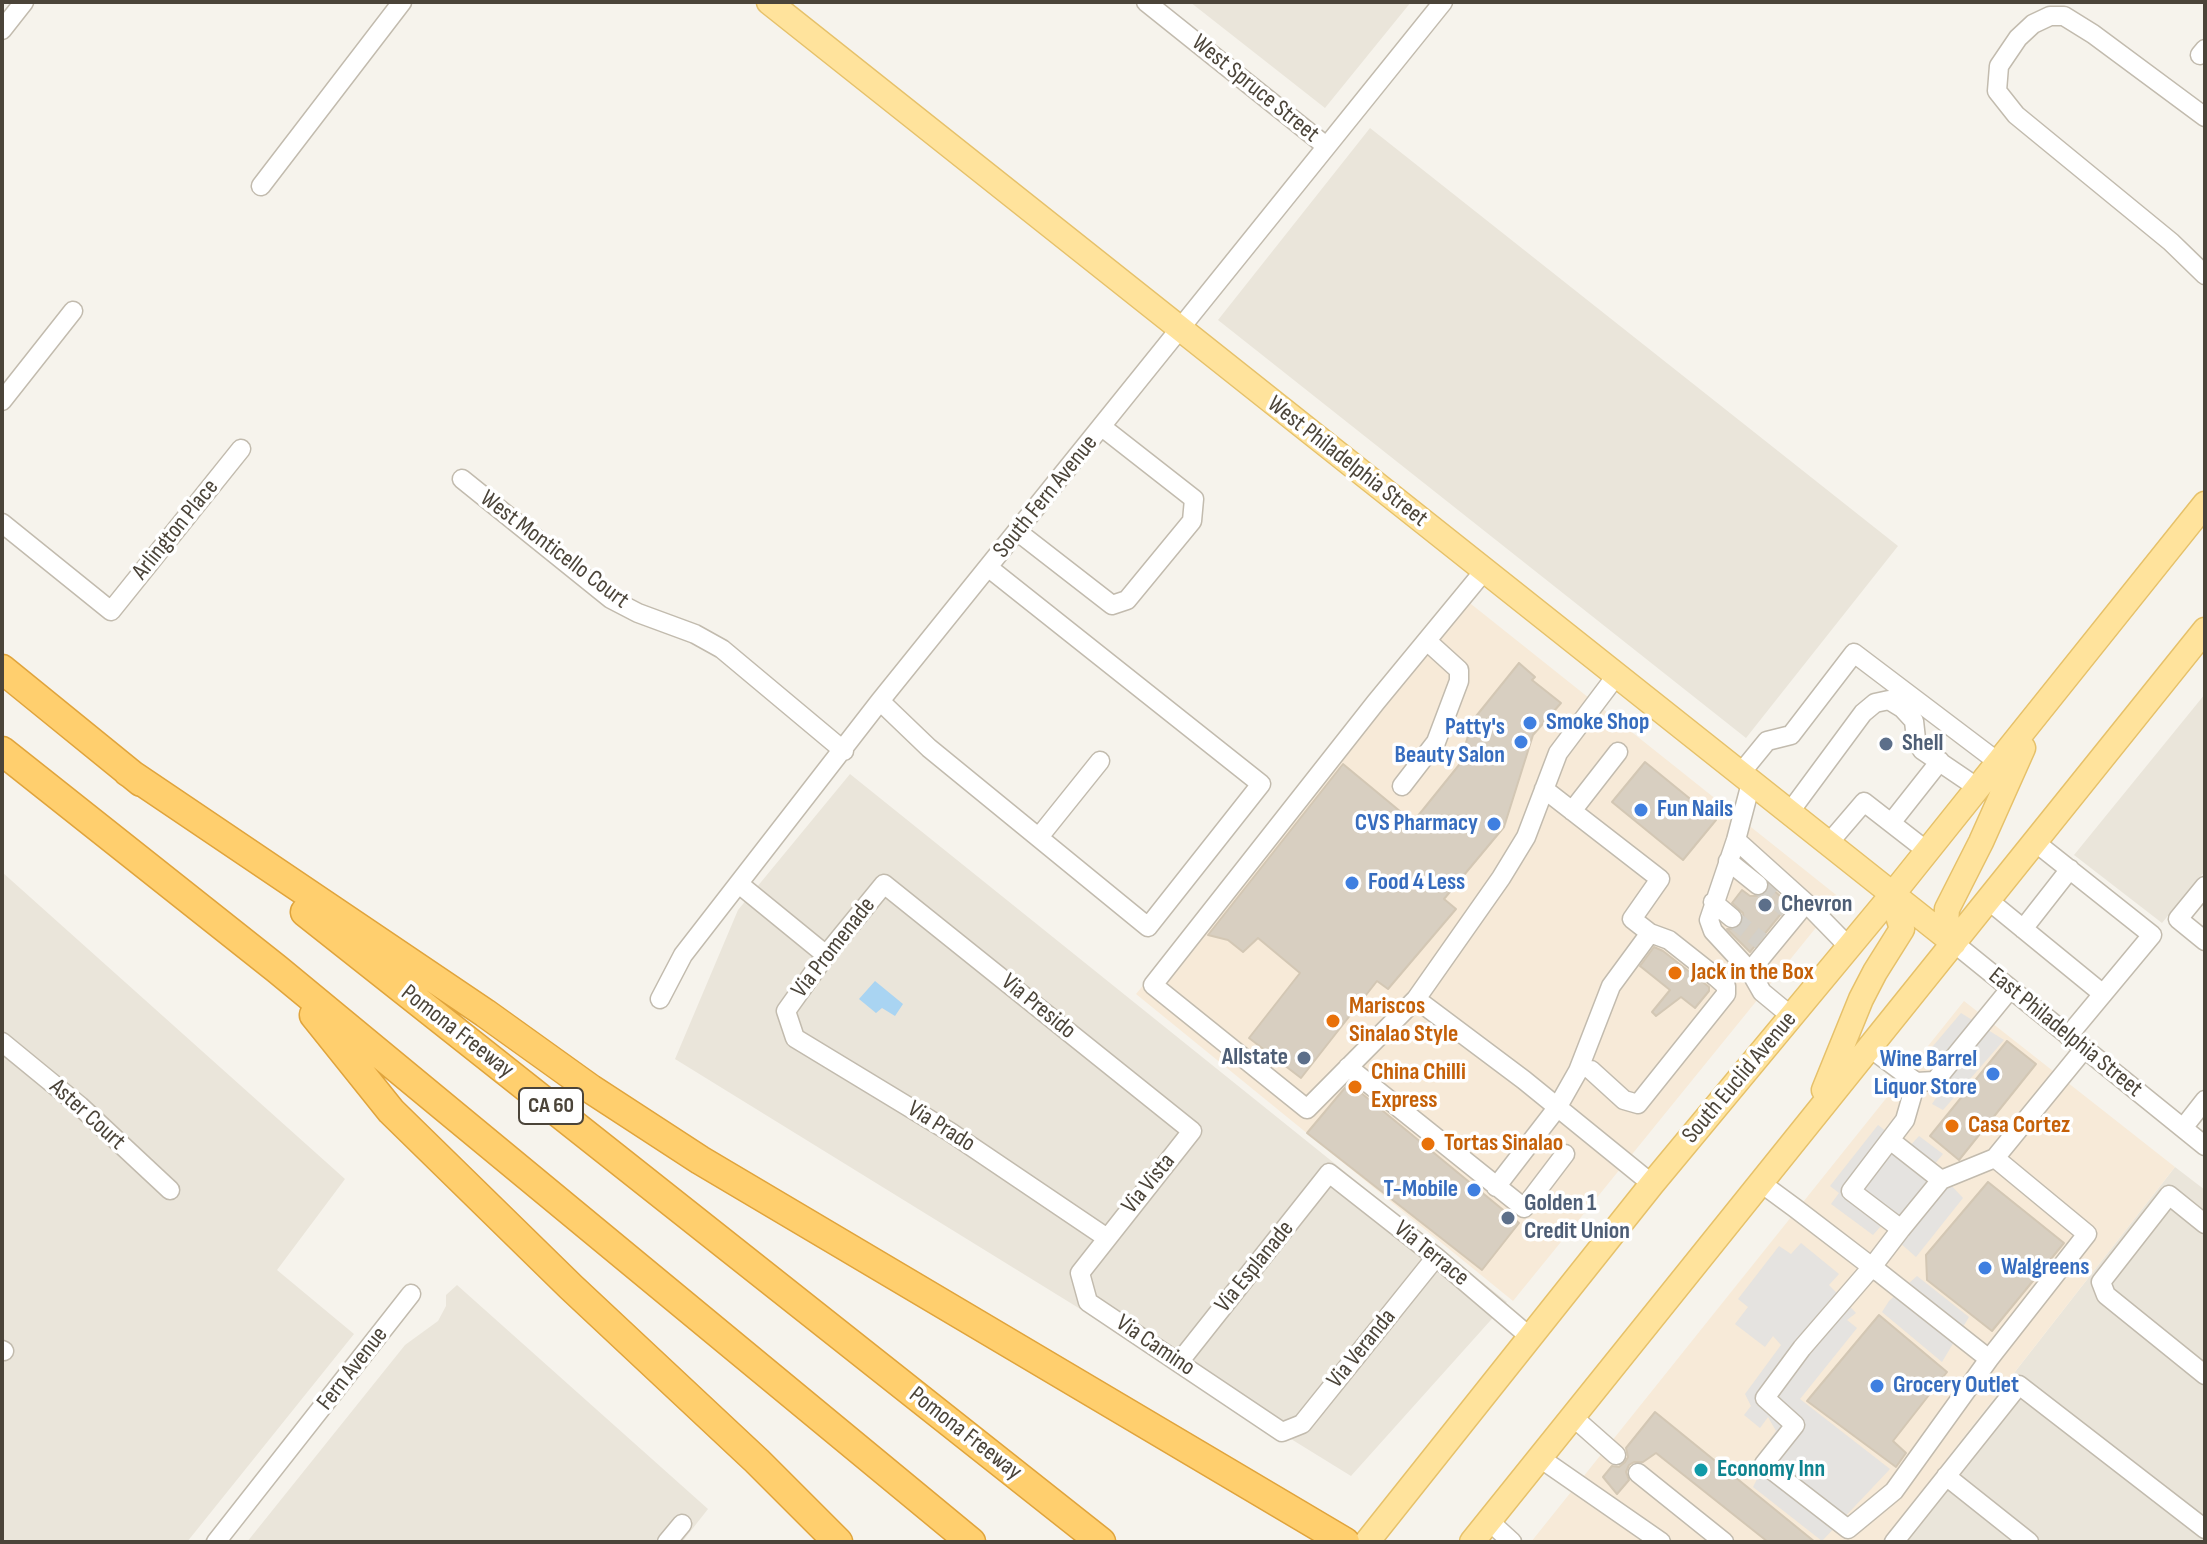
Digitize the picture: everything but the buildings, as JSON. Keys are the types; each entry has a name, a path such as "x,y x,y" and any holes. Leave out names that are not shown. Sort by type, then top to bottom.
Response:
{"highway":[{"name":"Pomona Freeway","path":"2,669 1101,1542"},
{"name":"CA 60","path":"2,751 277,969 971,1542"},
{"path":"128,772 485,1013 591,1089 700,1160 1345,1542"},
{"path":"277,969 391,1111 838,1542"}],"main road":[{"name":"West Philadelphia Street","path":"769,2 1924,921"},
{"name":"South Euclid Avenue","path":"1367,1542 1652,1184 1892,895 2205,504"},
{"path":"1472,1542 2203,636"},
{"path":"1954,943 1946,924 1950,901 1981,842 2019,755 2076,666"},
{"path":"1795,1141 1826,1086 1861,999 1900,935 1901,923 1892,895"},
{"name":"East Philadelphia Street","path":"1924,921 1954,943"}],"street":[{"path":"2,30 24,2"},
{"path":"261,186 402,2"},
{"name":"West Spruce Street","path":"1146,2 1326,146"},
{"name":"South Fern Avenue","path":"660,999 683,955 880,701 1443,2"},
{"path":"2205,117 2085,28 2064,16 2050,16 2033,24 2018,38 1999,66 1997,91 2016,115 2171,242 2205,275"},
{"path":"2,401 73,311"},
{"path":"1018,532 1112,605 1127,600 1192,521 1194,499 1102,427"},
{"name":"Arlington Place","path":"2,523 111,611 241,449"},
{"name":"West Monticello Court","path":"462,479 611,599 638,613 695,634 722,649 844,751"},
{"path":"880,701 929,748 1148,927 1261,784 989,568"},
{"path":"1484,571 1153,985 1307,1109 1416,999 1508,868 1526,837 1558,753 1616,676"},
{"path":"1402,786 1436,742 1459,681 1459,670 1427,641"},
{"path":"1791,1016 1762,992 1750,971 1713,931 1709,920 1736,840 1746,778 1767,741 1791,735 1854,653 1998,762"},
{"path":"1789,813 1863,713 1875,703 1889,700 1914,721 1916,739 1922,750 1978,788"},
{"path":"1572,811 1618,752"},
{"path":"1039,837 1100,761"},
{"path":"1891,823 1940,761"},
{"path":"1544,789 1660,879 1632,919 1650,933 1669,940 1726,986 1726,994 1638,1104 1624,1100 1591,1070"},
{"path":"1828,844 1864,802 1927,851"},
{"path":"1736,840 1797,909 1849,947"},
{"path":"2035,842 2152,935 2068,1036"},
{"path":"1728,861 1758,885"},
{"path":"2023,929 2070,869"},
{"path":"739,884 826,955"},
{"name":"Via Promenade","path":"786,1011 826,955 884,884"},
{"name":"Via Presido","path":"884,884 1192,1131"},
{"path":"2205,886 2178,919 2205,941"},
{"path":"1988,900 2103,994"},
{"path":"1713,902 1732,918"},
{"path":"1750,971 1766,944 1797,909"},
{"path":"1496,1187 1557,1108 1578,1071 1611,986 1650,933"},
{"name":"East Philadelphia Street","path":"1954,943 2205,1146"},
{"path":"1870,1048 1916,1082 1935,1081 2010,989"},
{"path":"1416,999 1652,1184"},
{"name":"Via Prado","path":"786,1011 795,1038 950,1132 1107,1238"},
{"name":"Aster Court","path":"2,1042 80,1106 170,1190"},
{"path":"1995,1158 2087,1234 1989,1359 1894,1491 1848,1529 1764,1464 1795,1425 1765,1398 1802,1348 1941,1180 1995,1158 2084,1049"},
{"path":"1348,1067 1524,1208 1565,1154"},
{"path":"1901,1229 1851,1191 1905,1120 1916,1082"},
{"path":"2183,1128 2205,1100"},
{"name":"Via Vista","path":"1107,1238 1192,1131"},
{"path":"1890,1140 1941,1180"},
{"name":"Via Terrace","path":"1329,1173 1436,1257 1530,1337"},
{"name":"Via Esplanade","path":"1180,1361 1329,1173"},
{"path":"1761,1183 1989,1359"},
{"path":"2205,1224 2169,1195 2101,1282 2106,1295 2205,1375"},
{"name":"Via Camino","path":"1107,1238 1080,1273 1088,1302 1282,1432"},
{"name":"Via Veranda","path":"1282,1432 1302,1424 1436,1257"},
{"name":"Fern Avenue","path":"216,1542 411,1294"},
{"path":"1894,1542 2019,1385 2205,1529"},
{"path":"1573,1417 1616,1455"},
{"path":"1540,1458 1661,1542"},
{"path":"1638,1473 1724,1542"},
{"path":"1946,1476 2029,1542"},
{"path":"1489,1521 1512,1542"},
{"path":"667,1542 682,1524"}],"shaded area":[{"path":"1190,2 1411,2 1325,108"},
{"path":"1370,128 1898,546 1746,738 1218,320"},
{"path":"1461,596 1840,898 1513,1301 1136,994"},
{"path":"2205,694 2205,871 2162,923 2074,855"},
{"path":"850,774 1507,1302 1351,1476 675,1059 738,910"},
{"path":"2,872 345,1179 277,1270 354,1334 187,1542 2,1542"},
{"path":"1964,1001 2175,1167 1882,1542 1531,1542"},
{"path":"1961,1013 2004,1040 1943,1110 1932,1104 1950,1077 1922,1059"},
{"path":"1878,1125 1908,1148 1919,1136 1943,1154 1933,1166 1963,1198 1916,1257 1881,1226 1873,1235 1831,1204 1839,1193 1830,1186"},
{"path":"2175,1167 2205,1190 2205,1542 1882,1542"},
{"path":"1801,1243 1839,1274 1829,1285 1856,1313 1847,1320 1857,1328 1800,1399 1890,1469 1822,1541 1753,1487 1759,1475 1750,1467 1776,1431 1768,1417 1760,1428 1744,1415 1751,1406 1745,1394 1781,1345 1773,1336 1765,1347 1735,1324 1748,1307 1738,1299 1779,1246 1791,1254"},
{"path":"1917,1276 1969,1317 1942,1362 1882,1312 1889,1301"},
{"path":"457,1285 708,1509 682,1542 247,1542 405,1345 438,1321 446,1306 446,1295"}],"water":[{"path":"875,981 903,1004 895,1016 882,1008 876,1013 859,999"}],"tunnel":[{"path":"1758,885 1787,909"},
{"path":"1732,918 1761,941"}],"place":[{"name":"Smoke Shop","path":"1530,723"},
{"name":"Patty's Beauty Salon","path":"1521,742"},
{"name":"Shell","path":"1886,744"},
{"name":"Fun Nails","path":"1641,810"},
{"name":"CVS Pharmacy","path":"1494,824"},
{"name":"Food 4 Less","path":"1352,883"},
{"name":"Chevron","path":"1765,905"},
{"name":"Jack in the Box","path":"1675,973"},
{"name":"Mariscos Sinalao Style","path":"1333,1021"},
{"name":"Allstate","path":"1304,1058"},
{"name":"Wine Barrel Liquor Store","path":"1993,1074"},
{"name":"China Chilli Express","path":"1355,1087"},
{"name":"Casa Cortez","path":"1952,1126"},
{"name":"Tortas Sinalao","path":"1428,1144"},
{"name":"T-Mobile","path":"1474,1190"},
{"name":"Golden 1 Credit Union","path":"1508,1218"},
{"name":"Walgreens","path":"1985,1268"},
{"name":"Grocery Outlet","path":"1877,1386"},
{"name":"Economy Inn","path":"1701,1470"}]}
